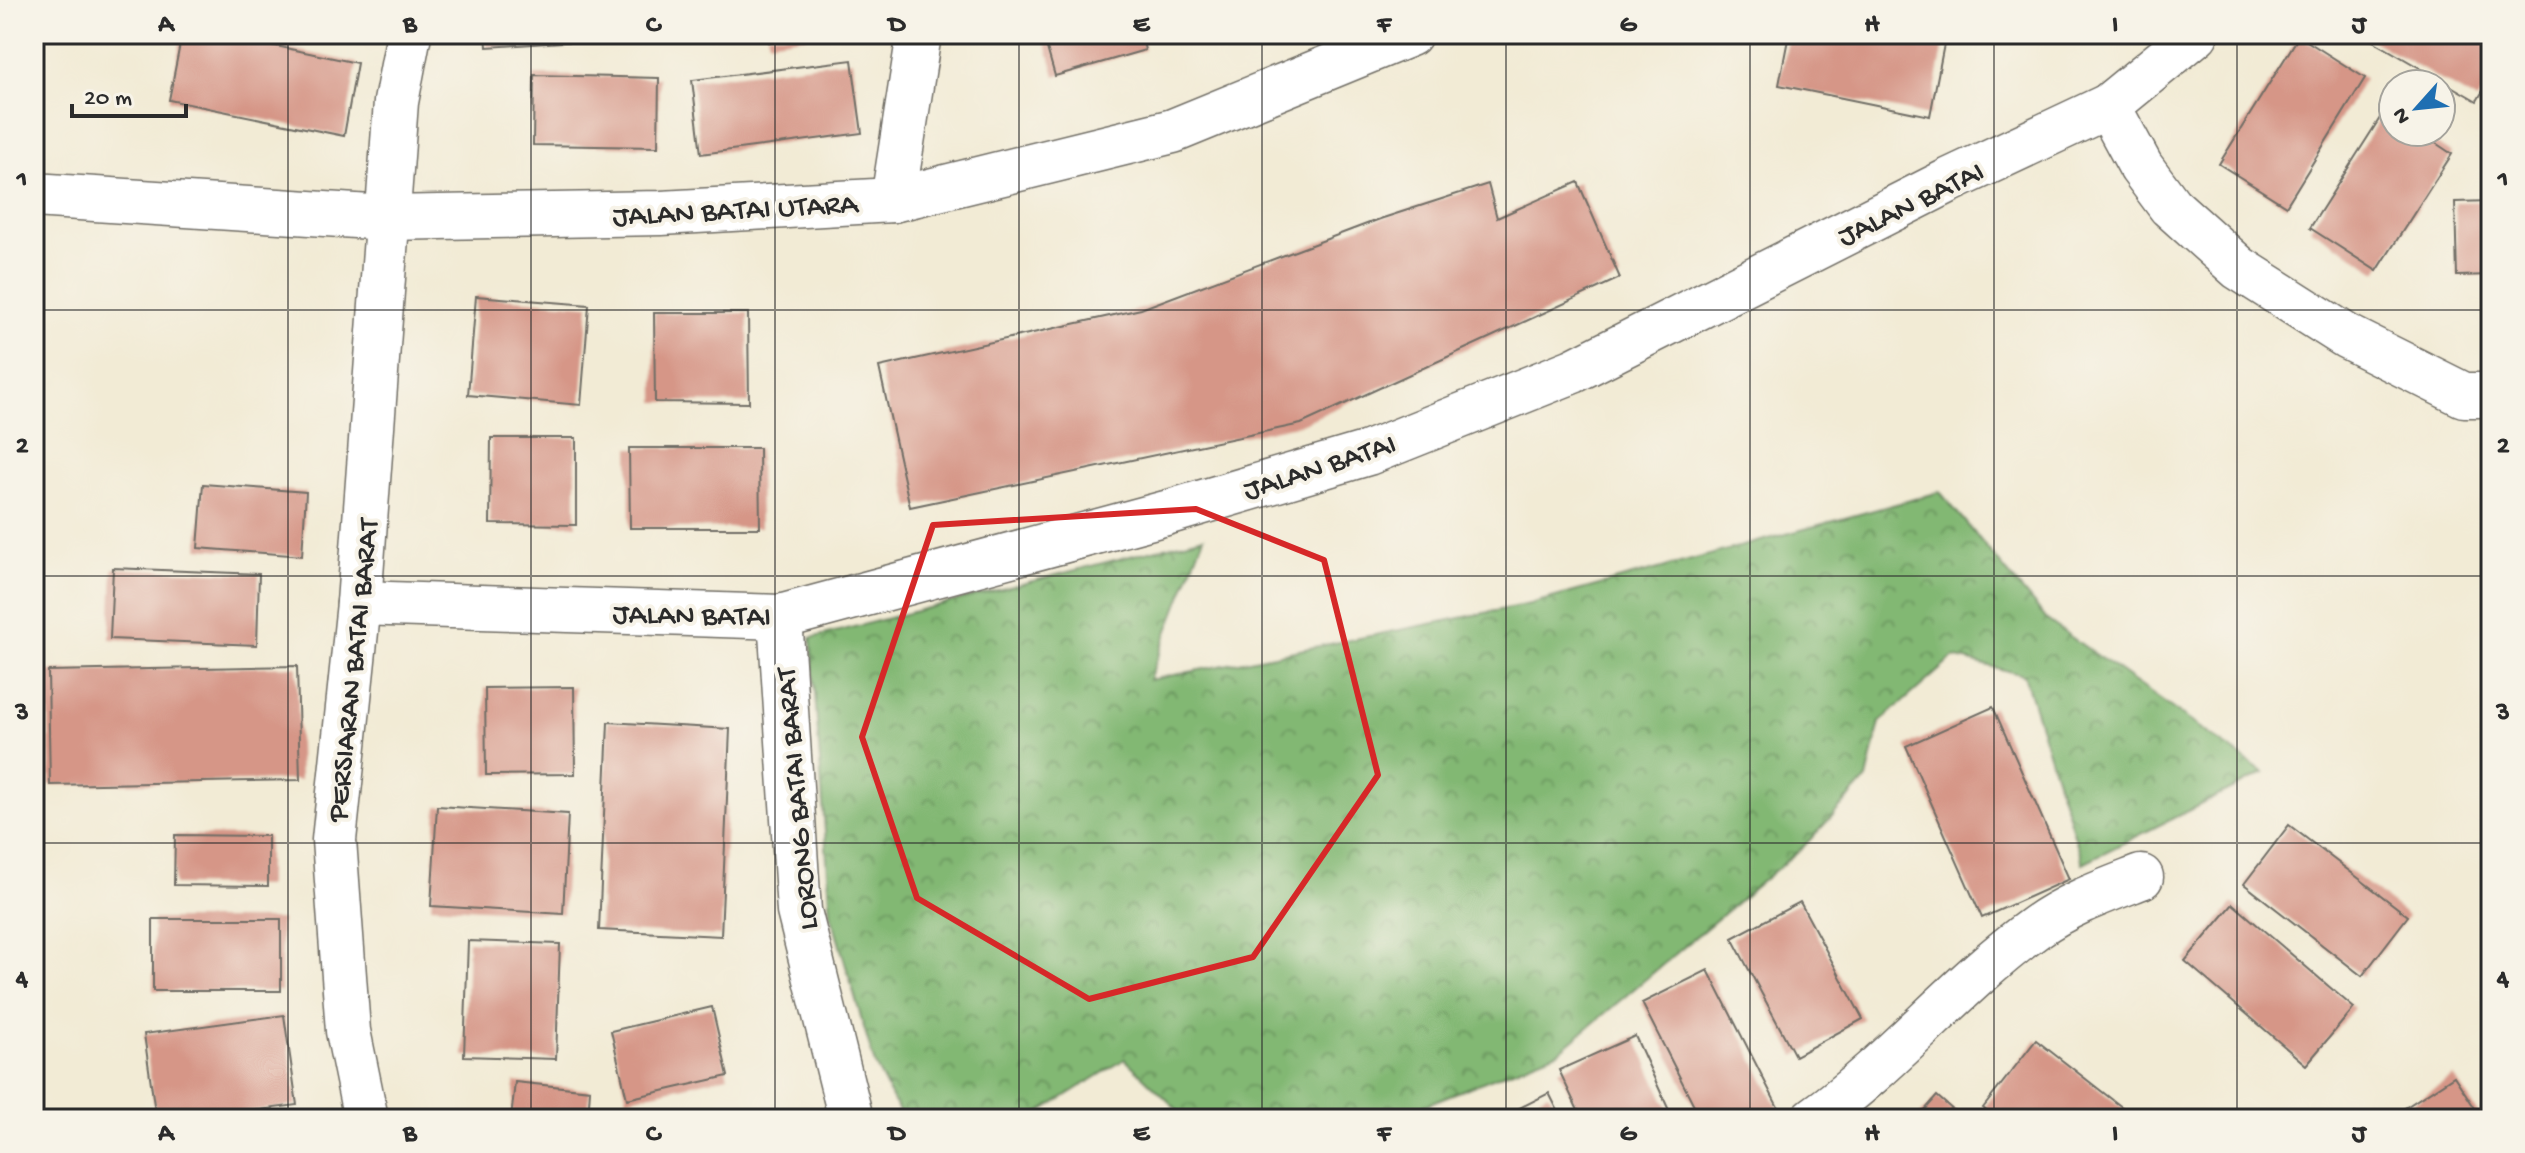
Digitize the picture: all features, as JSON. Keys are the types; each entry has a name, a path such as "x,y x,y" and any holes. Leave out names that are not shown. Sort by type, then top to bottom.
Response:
{"street":[{"name":"PERSIARAN BATAI BARAT","path":"366,1119 348,1031 334,840 359,603 396,102 409,34"},
{"path":"893,200 919,34"},
{"name":"JALAN BATAI UTARA","path":"34,195 386,218 661,213 893,200 1173,131 1410,34"},
{"name":"JALAN BATAI","path":"359,603 780,617 1166,513 1368,453 1573,371 1948,181 2108,106 2196,34"},
{"path":"2108,106 2141,167 2170,206 2239,268 2372,350 2464,395 2491,395"},
{"name":"LORONG BATAI BARAT","path":"780,617 799,911 851,1119"},
{"path":"1814,1119 1841,1100 1988,966 2038,926 2081,901 2141,877"}],"highlighted area":[{"path":"1196,509 1324,560 1378,775 1253,957 1089,999 917,898 862,737 933,525"}],"green space":[{"path":"1940,492 2047,620 2264,773 2083,863 2024,675 1954,657 1880,722 1867,779 1804,846 1560,1051 1390,1119 1187,1119 1125,1059 1029,1119 903,1119 875,1065 831,915 811,638 1204,537 1149,680 1530,604"}],"building":[{"path":"182,34 219,34 357,63 344,136 169,100"},
{"path":"486,34 637,34 638,37 487,47"},
{"path":"767,34 808,34 808,36 769,42"},
{"path":"1043,34 1141,34 1145,50 1055,76"},
{"path":"1211,34 1273,34 1273,38 1212,42"},
{"path":"1789,34 1946,34 1930,116 1779,85"},
{"path":"2361,34 2491,34 2491,77 2477,101 2457,89 2457,68 2420,68"},
{"path":"2299,36 2365,78 2286,206 2219,164"},
{"path":"852,60 862,133 701,154 692,80"},
{"path":"534,75 659,78 658,147 533,145"},
{"path":"2377,123 2377,148 2443,148 2452,154 2377,271 2310,228"},
{"path":"1578,182 1620,278 1301,424 910,507 879,367 1141,309 1380,219 1488,184 1497,218"},
{"path":"2491,201 2491,275 2457,276 2455,202"},
{"path":"476,296 589,305 581,405 468,395"},
{"path":"654,313 748,313 749,403 655,402"},
{"path":"491,438 576,438 576,525 490,524"},
{"path":"629,448 759,448 760,528 630,528"},
{"path":"203,484 306,492 302,556 198,548"},
{"path":"113,568 259,574 257,645 110,639"},
{"path":"297,666 300,780 50,785 48,671"},
{"path":"574,687 575,774 486,775 485,688"},
{"path":"1993,707 2069,879 1982,918 1906,746"},
{"path":"608,722 730,729 721,936 599,930"},
{"path":"437,806 568,814 563,914 431,906"},
{"path":"2289,825 2408,916 2362,976 2244,884"},
{"path":"175,835 268,836 268,886 174,885"},
{"path":"1800,902 1863,1019 1795,1056 1732,938"},
{"path":"2233,904 2354,1008 2306,1065 2185,961"},
{"path":"153,919 281,919 281,991 153,991"},
{"path":"468,941 560,944 556,1059 464,1056"},
{"path":"1708,970 1784,1119 1701,1119 1642,1003"},
{"path":"712,1007 728,1076 627,1099 611,1031"},
{"path":"284,1015 297,1105 194,1119 156,1119 144,1034"},
{"path":"1635,1036 1673,1119 1582,1119 1559,1070"},
{"path":"2036,1040 2137,1119 1997,1119 1983,1108"},
{"path":"2454,1076 2482,1119 2388,1119"},
{"path":"515,1082 590,1090 588,1119 511,1119"},
{"path":"1549,1093 1562,1119 1498,1119"},
{"path":"1937,1096 1963,1119 1917,1119"}]}
